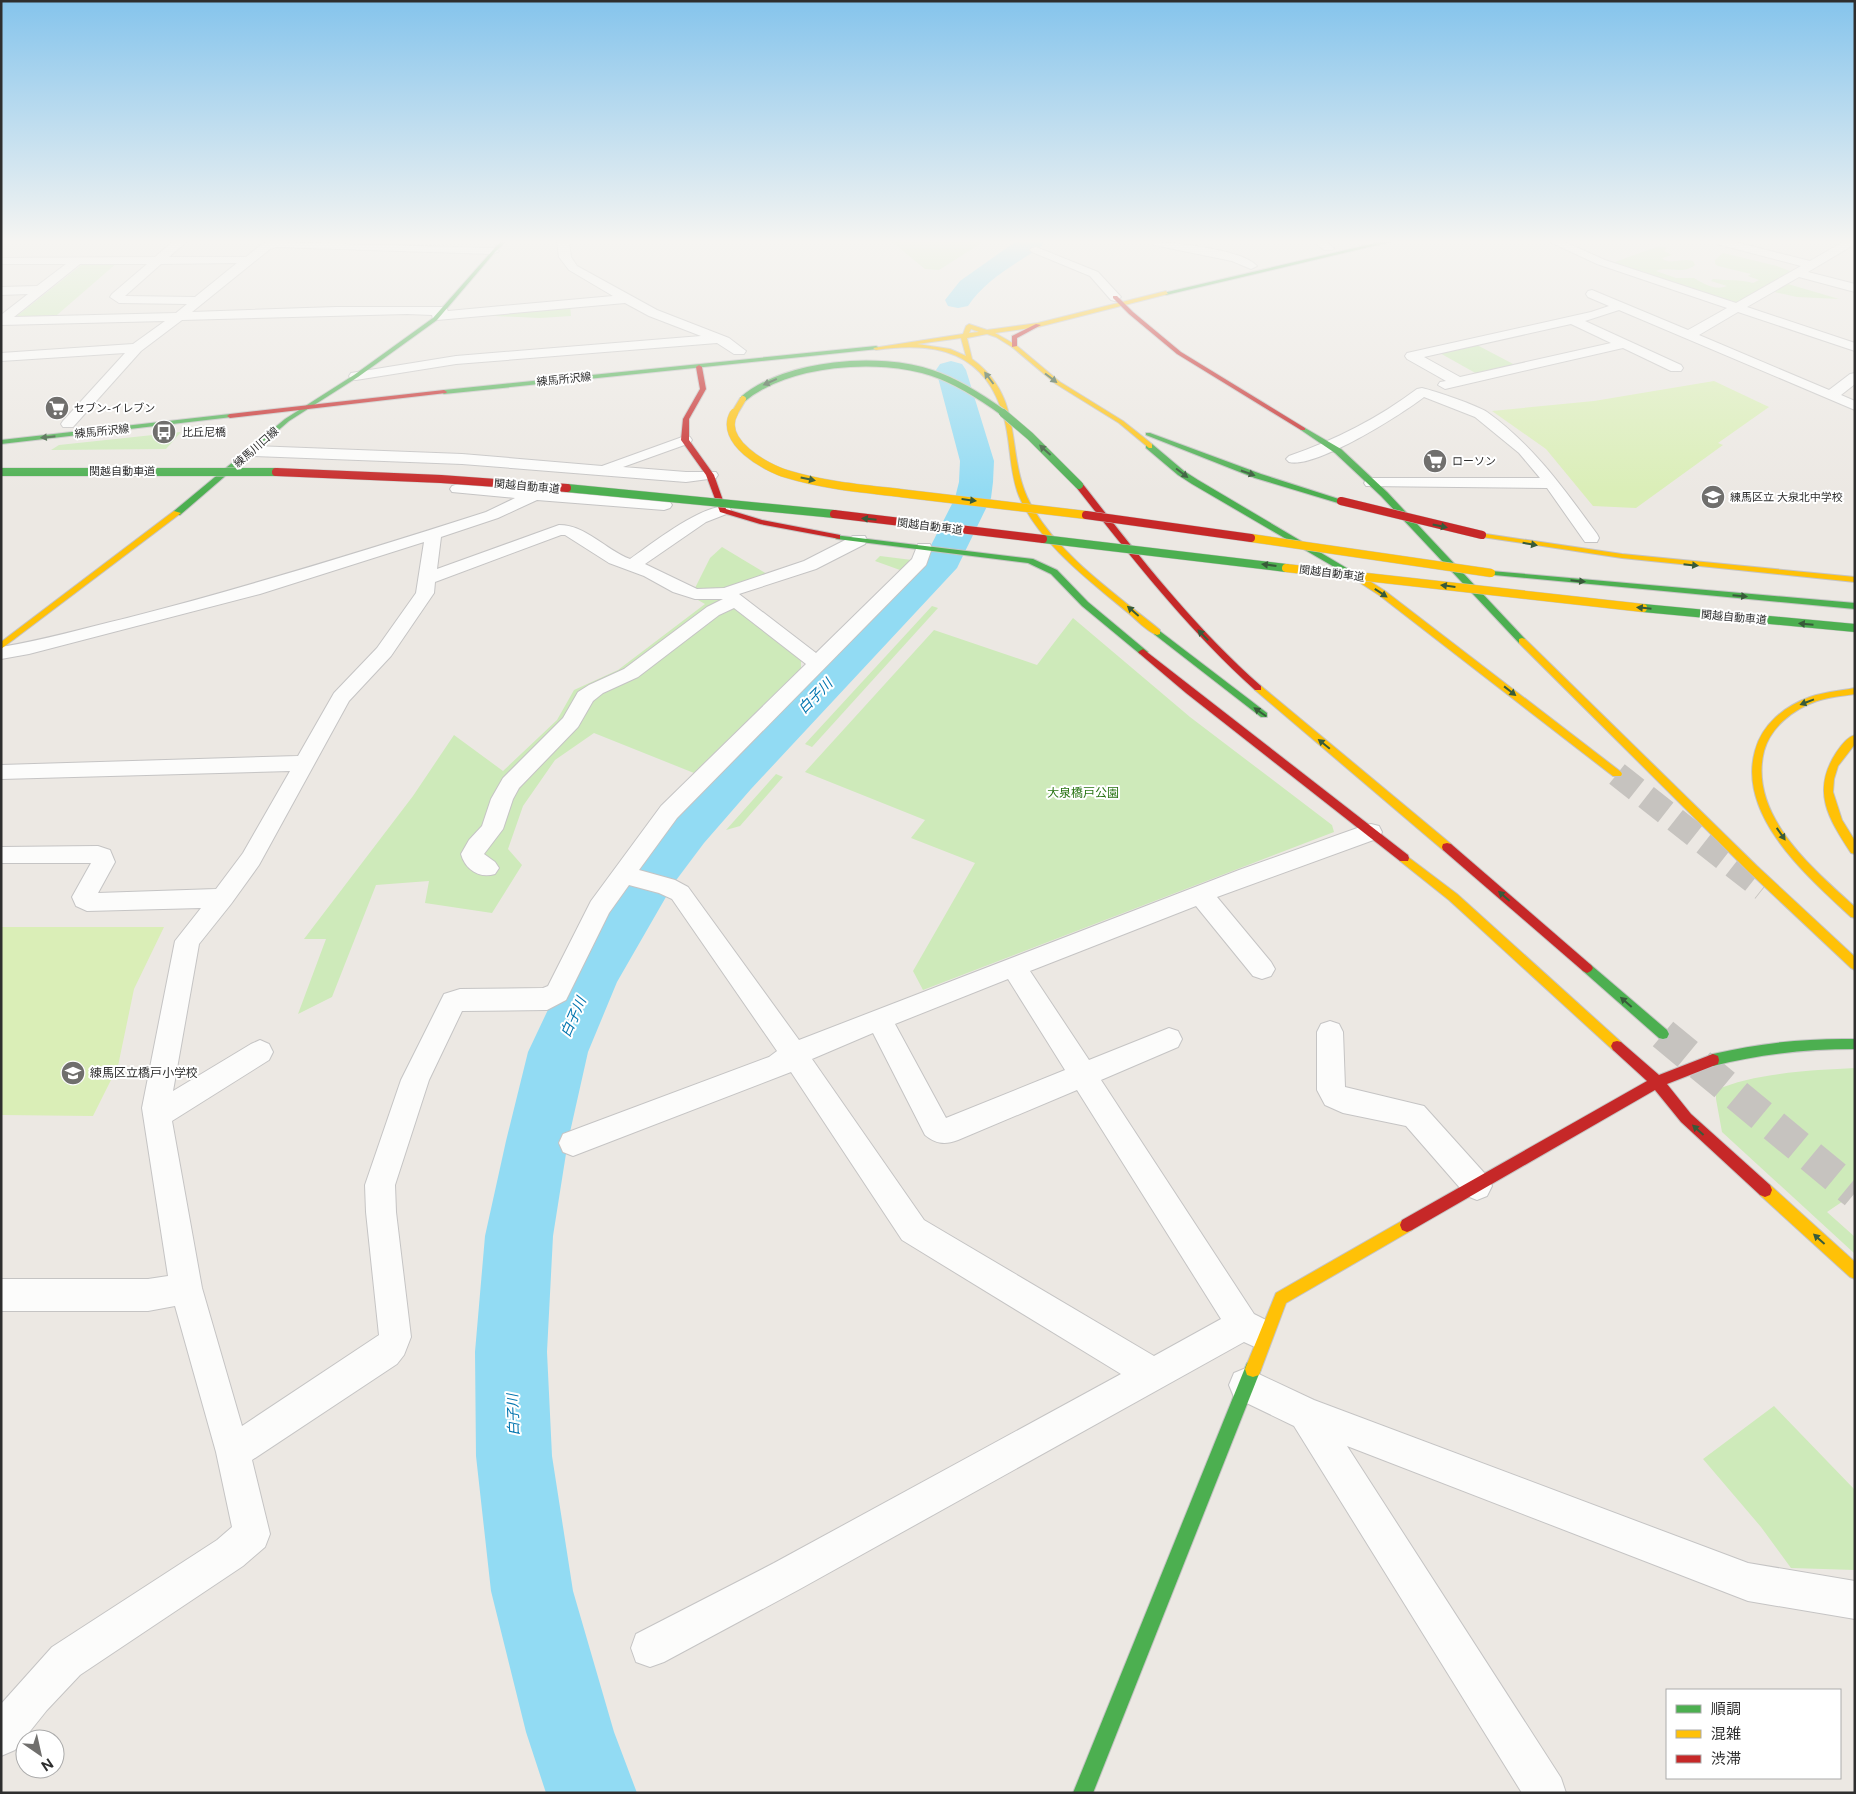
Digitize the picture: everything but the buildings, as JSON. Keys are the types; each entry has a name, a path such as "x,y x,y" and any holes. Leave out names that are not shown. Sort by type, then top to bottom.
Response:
{"main road":[{"name":"練馬川口線","path":"1,646 146,538 218,480 287,420 356,376 423,326"},
{"path":"1270,719 1157,633 1069,556 1040,523 1022,495 1016,475 1008,412 1001,396 990,379 970,358 963,337 969,326 990,333 1014,346 1058,383 1121,422 1181,473 1324,556 1382,593 1617,774"},
{"name":"練馬所沢線","path":"1,431 321,398 969,326"},
{"name":"練馬所沢線","path":"1,442 607,375 905,345 1029,326"},
{"path":"1014,346 1014,337 1035,326"},
{"path":"1148,326 1179,353 1332,446 1372,483 1524,643 1753,869 1855,965"},
{"path":"905,345 936,345 970,358"},
{"path":"1494,573 1067,512 817,480 777,469 753,458 744,451 733,437 730,423 735,409 746,396 763,384 786,375 813,368 844,364 906,367 943,378 986,402 1027,435 1079,485 1166,596 1249,680 1300,725 1429,831 1663,1034"},
{"path":"699,367 703,389 686,419 685,440 694,456 710,474 723,510 754,521 858,540 1030,561 1054,572 1085,604 1189,692 1453,897 1657,1082 1686,1118 1855,1272"},
{"path":"1121,422 1228,466 1341,501 1482,535 1583,552 1692,565 1855,580"},
{"name":"関越自動車道","path":"225,458 466,466 732,488"},
{"name":"関越自動車道","path":"1,472 336,474 512,484 865,518 1507,593 1855,628"},
{"name":"関越自動車道","path":"1022,519 1494,573 1855,606"},
{"path":"1855,691 1811,700 1782,715 1763,734 1756,757 1755,771 1763,803 1784,839 1818,878 1855,914"},
{"path":"1855,738 1844,745 1830,764 1828,787 1830,805 1838,825 1855,850"},
{"path":"1310,747 1429,831"},
{"path":"1083,1793 1246,1385 1254,1331 1281,1298 1657,1082 1710,1061 1756,1050 1805,1045 1855,1044"}],"street":[{"path":"68,424 136,348 167,326"},
{"path":"687,326 716,338 739,351"},
{"path":"1460,382 1412,356 1547,326"},
{"path":"1584,326 1676,368"},
{"path":"1664,326 1855,406"},
{"path":"1688,336 1707,326"},
{"path":"1792,326 1855,347"},
{"path":"356,376 456,360 716,338"},
{"path":"1294,459 1332,446 1376,424 1429,387 1460,382 1624,344"},
{"path":"1,358 136,348"},
{"path":"1830,396 1855,377"},
{"path":"1422,392 1480,414 1524,450 1552,484 1591,538"},
{"path":"1,652 29,648 221,598 322,569 383,547 433,534 492,514 602,469 685,440"},
{"path":"252,451 410,456 602,469 686,477 710,474"},
{"path":"1,480 96,478 433,487 723,510"},
{"path":"1372,483 1552,484"},
{"path":"631,566 700,519 723,510"},
{"path":"427,579 565,529 615,559 695,594 731,597 818,664"},
{"path":"1,1736 33,1696 66,1661 230,1553 252,1534 233,1452 186,1288 156,1108 187,941 223,898 251,859 302,764 341,698 384,652 425,593 433,534"},
{"path":"487,868 474,861 472,854 492,829 502,799 511,783 571,722 586,697 596,688 631,672 731,597 810,565 858,540"},
{"path":"233,1452 385,1352 393,1344 395,1336 381,1212 380,1185 415,1080 449,1007 453,1002 460,1000 547,999 557,993 599,908 626,875 669,812 920,561 928,548"},
{"path":"1,772 302,764"},
{"path":"573,1143 779,1066 794,1054 879,1019 1201,894 1371,832"},
{"path":"1,855 98,854 102,856 103,862 84,897 84,900 88,902 223,898"},
{"path":"626,875 669,886 680,893 794,1054 913,1230 1154,1375"},
{"path":"1201,894 1262,969"},
{"path":"650,1648 787,1576 1154,1375 1254,1331 1083,1075 1014,967"},
{"path":"879,1019 935,1126 941,1131 948,1130 1169,1039"},
{"path":"1330,1032 1331,1090 1334,1096 1343,1101 1414,1115 1477,1186"},
{"path":"158,1115 260,1052"},
{"path":"1,1295 148,1295 186,1288"},
{"path":"1246,1385 1306,1414 1748,1582 1855,1600"},
{"path":"1306,1414 1546,1793"}],"green space":[{"path":"1475,344 1517,366 1479,375 1438,352"},
{"path":"1714,381 1769,407 1718,443 1723,445 1636,508 1593,506 1546,449 1492,411 1594,401"},
{"path":"181,432 166,449 51,450 59,445"},
{"path":"722,547 767,574 720,589 695,588 710,558"},
{"path":"880,556 912,560 900,570 875,561"},
{"path":"703,597 720,597 801,659 801,668 694,773 594,733 555,760 523,806 508,849 522,865 492,913 425,903 429,881 376,885 332,997 298,1014 326,939 304,939 413,796 454,735 503,771 557,720 574,690 618,670 705,604 698,600"},
{"path":"932,606 938,608 812,747 805,744"},
{"name":"大泉橋戸公園","path":"1073,618 1190,717 1332,825 1334,832 923,990 913,971 975,863 911,838 925,820 805,772 934,630 1037,665"},
{"path":"776,774 783,777 740,826 726,830"},
{"path":"1,927 164,927 134,989 118,1066 93,1116 1,1115"},
{"path":"1855,1068 1855,1193 1827,1212 1855,1237 1855,1254 1722,1132 1716,1090 1731,1084 1765,1076 1803,1071"},
{"path":"1774,1406 1855,1490 1855,1570 1791,1568 1761,1527 1703,1459"}],"waterway":[{"name":"白子川","path":"592,1793 570,1732 532,1591 514,1456 511,1352 519,1236 537,1141 558,1052 592,975 656,869 686,830 734,777 938,568 973,498 976,482 977,461 951,370"}],"tunnel":[{"path":"1617,774 1763,889"},
{"path":"1663,1034 1855,1193"}],"traffic: fast":[{"path":"177,513 287,420 356,376 426,326"},
{"path":"444,392 876,348"},
{"path":"743,399 762,385 784,375 819,367 881,365 907,367 932,373 954,382 994,406 1030,436 1079,485"},
{"path":"1,442 230,416"},
{"path":"1303,429 1338,451 1384,494 1522,641"},
{"path":"1148,434 1258,476 1341,501"},
{"path":"1149,446 1181,473 1195,482 1351,573"},
{"path":"1,472 276,472"},
{"path":"567,488 834,514"},
{"path":"837,537 1030,561 1054,572 1085,604 1143,652"},
{"path":"1043,539 1286,568"},
{"path":"1494,573 1855,606"},
{"path":"1643,608 1855,628"},
{"path":"1157,632 1264,715"},
{"path":"1587,968 1663,1034"},
{"path":"1713,1060 1748,1052 1784,1047 1819,1044 1855,1044"},
{"path":"1083,1793 1253,1369"}],"traffic: slow":[{"path":"970,358 964,338 969,326 998,336 1014,346 1058,383 1121,422 1149,446"},
{"path":"876,348 1033,326"},
{"path":"905,345 950,351 967,358 981,368 1001,398 1007,418 1020,487 1031,511 1057,545 1073,561 1157,632"},
{"path":"743,399 732,417 731,429 735,440 752,457 786,474 845,486 1086,515"},
{"path":"1,646 177,513"},
{"path":"1482,535 1622,556 1855,580"},
{"path":"1251,538 1491,573"},
{"path":"1286,568 1643,608"},
{"path":"1351,573 1382,593 1617,774"},
{"path":"1522,641 1753,869 1855,965"},
{"path":"1258,688 1447,847"},
{"path":"1855,691 1814,699 1784,715 1766,733 1756,765 1758,790 1767,814 1782,837 1799,859 1855,914"},
{"path":"1855,738 1841,752 1828,779 1831,806 1845,835 1855,850"},
{"path":"1404,858 1453,897 1617,1046"},
{"path":"1765,1190 1855,1272"},
{"path":"1253,1369 1281,1298 1407,1225"}],"traffic: jam":[{"path":"1014,346 1014,337 1037,326"},
{"path":"1146,326 1179,353 1303,429"},
{"path":"699,367 703,389 686,419 685,440 710,475 723,510 760,522 837,537"},
{"path":"230,416 444,392"},
{"path":"276,472 441,479 567,488"},
{"path":"1079,485 1186,617 1233,666 1258,688"},
{"path":"1341,501 1482,535"},
{"path":"834,514 1043,539"},
{"path":"1086,515 1251,538"},
{"path":"1143,652 1189,691 1404,858"},
{"path":"1447,847 1587,968"},
{"path":"1617,1046 1657,1082 1686,1118 1765,1190"},
{"path":"1407,1225 1657,1082 1713,1060"}],"place":[{"name":"セブン-イレブン","path":"57,408"},
{"name":"比丘尼橋","path":"164,432"},
{"name":"ローソン","path":"1435,461"},
{"name":"練馬区立 大泉北中学校","path":"1713,497"},
{"name":"練馬区立橋戸小学校","path":"73,1073"}]}
